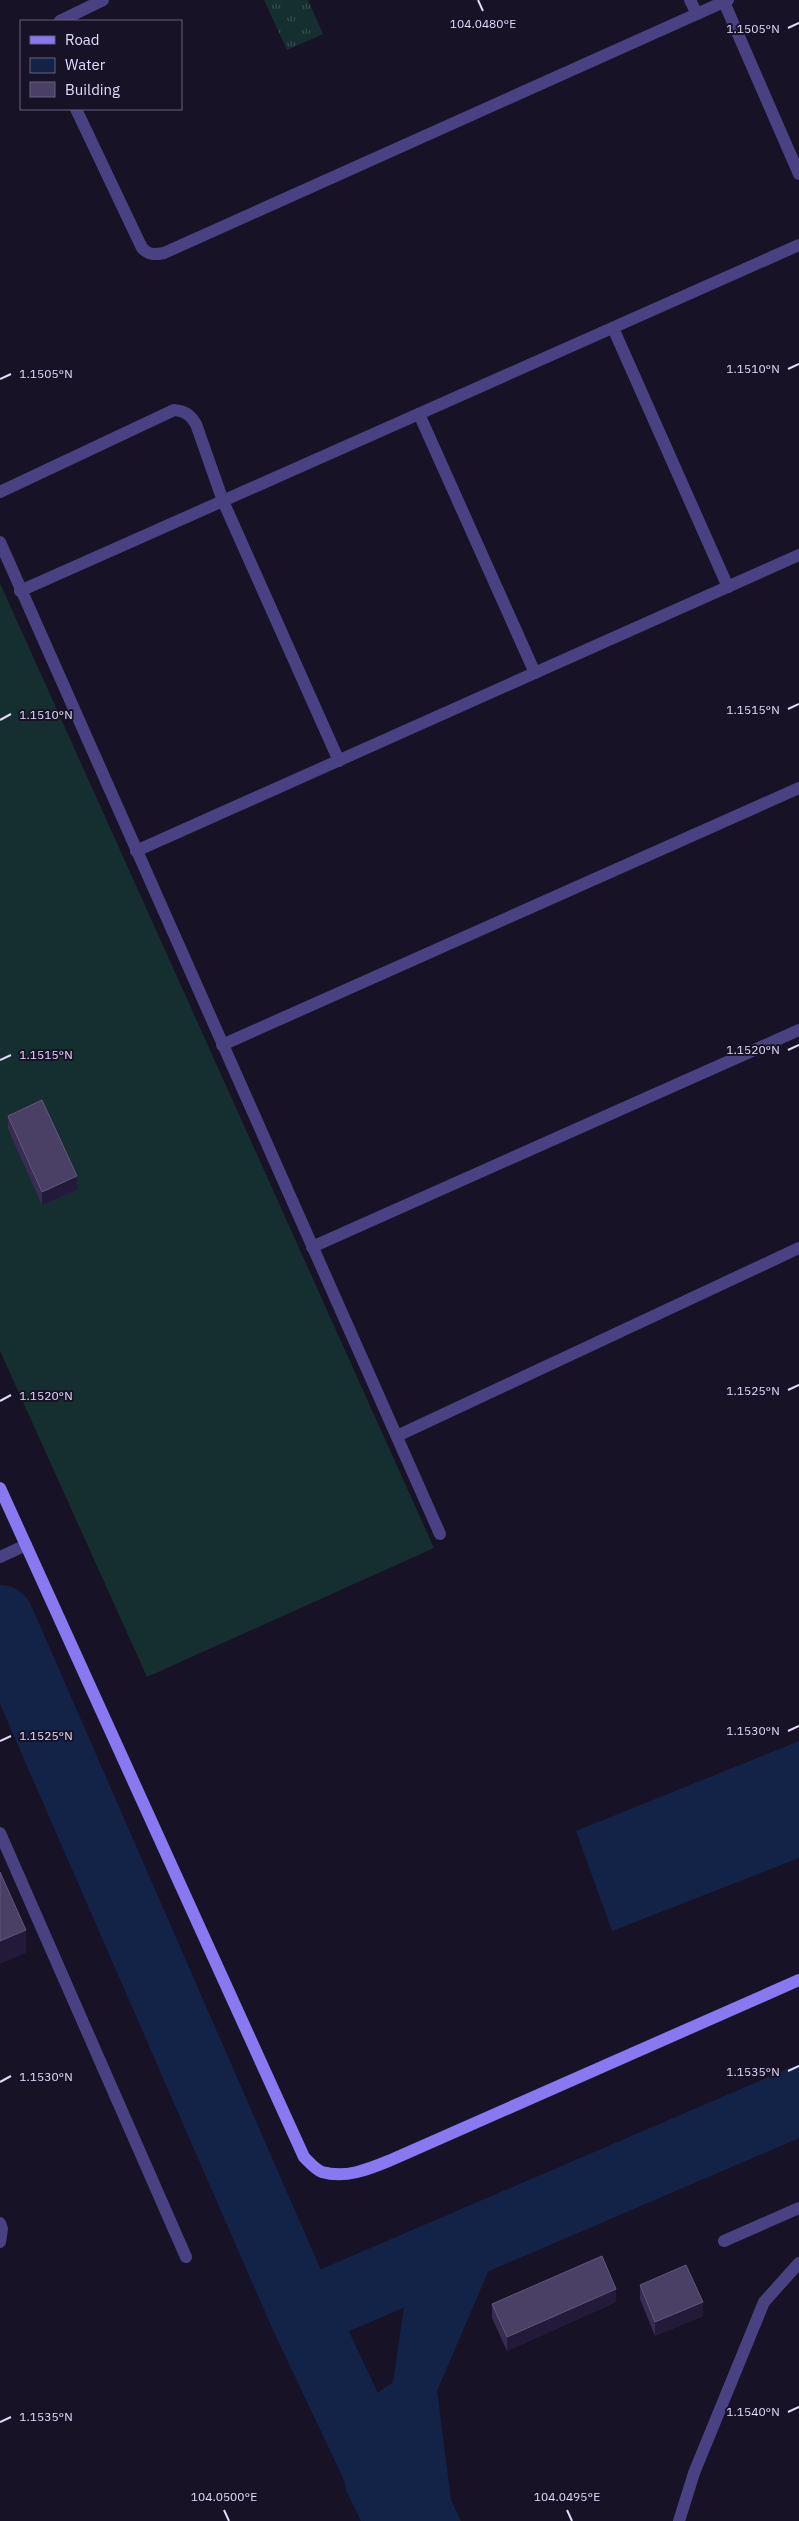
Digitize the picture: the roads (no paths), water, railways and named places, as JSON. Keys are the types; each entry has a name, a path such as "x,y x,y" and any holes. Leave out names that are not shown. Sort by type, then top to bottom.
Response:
{"main road":[{"path":"0,1488 304,2157 320,2172 340,2175 359,2172 391,2160 799,1980"}],"street":[{"path":"62,20 103,0"},
{"path":"690,0 697,14"},
{"path":"76,110 142,248 148,254 156,255 726,1 799,174"},
{"path":"20,591 799,245"},
{"path":"613,328 728,587"},
{"path":"0,492 174,410 184,411 190,415 196,424 223,501 339,761"},
{"path":"419,414 535,673"},
{"path":"0,542 20,591 440,1534"},
{"path":"136,851 799,555"},
{"path":"222,1045 799,788"},
{"path":"312,1246 799,1030"},
{"path":"397,1436 799,1248"},
{"path":"0,1557 26,1545"},
{"path":"0,1834 186,2257"},
{"path":"724,2241 799,2208"},
{"path":"0,2223 2,2229 0,2242"},
{"path":"679,2521 694,2473 764,2302 799,2263"}],"water":[{"path":"799,1741 799,1858 612,1931 576,1831"},
{"path":"455,2213 488,2272 437,2391 451,2500 461,2521 361,2521 346,2490 334,2424 393,2382 407,2286 387,2243"}],"waterway":[{"path":"0,1619 303,2314 401,2521"},
{"path":"303,2314 799,2101"}]}
